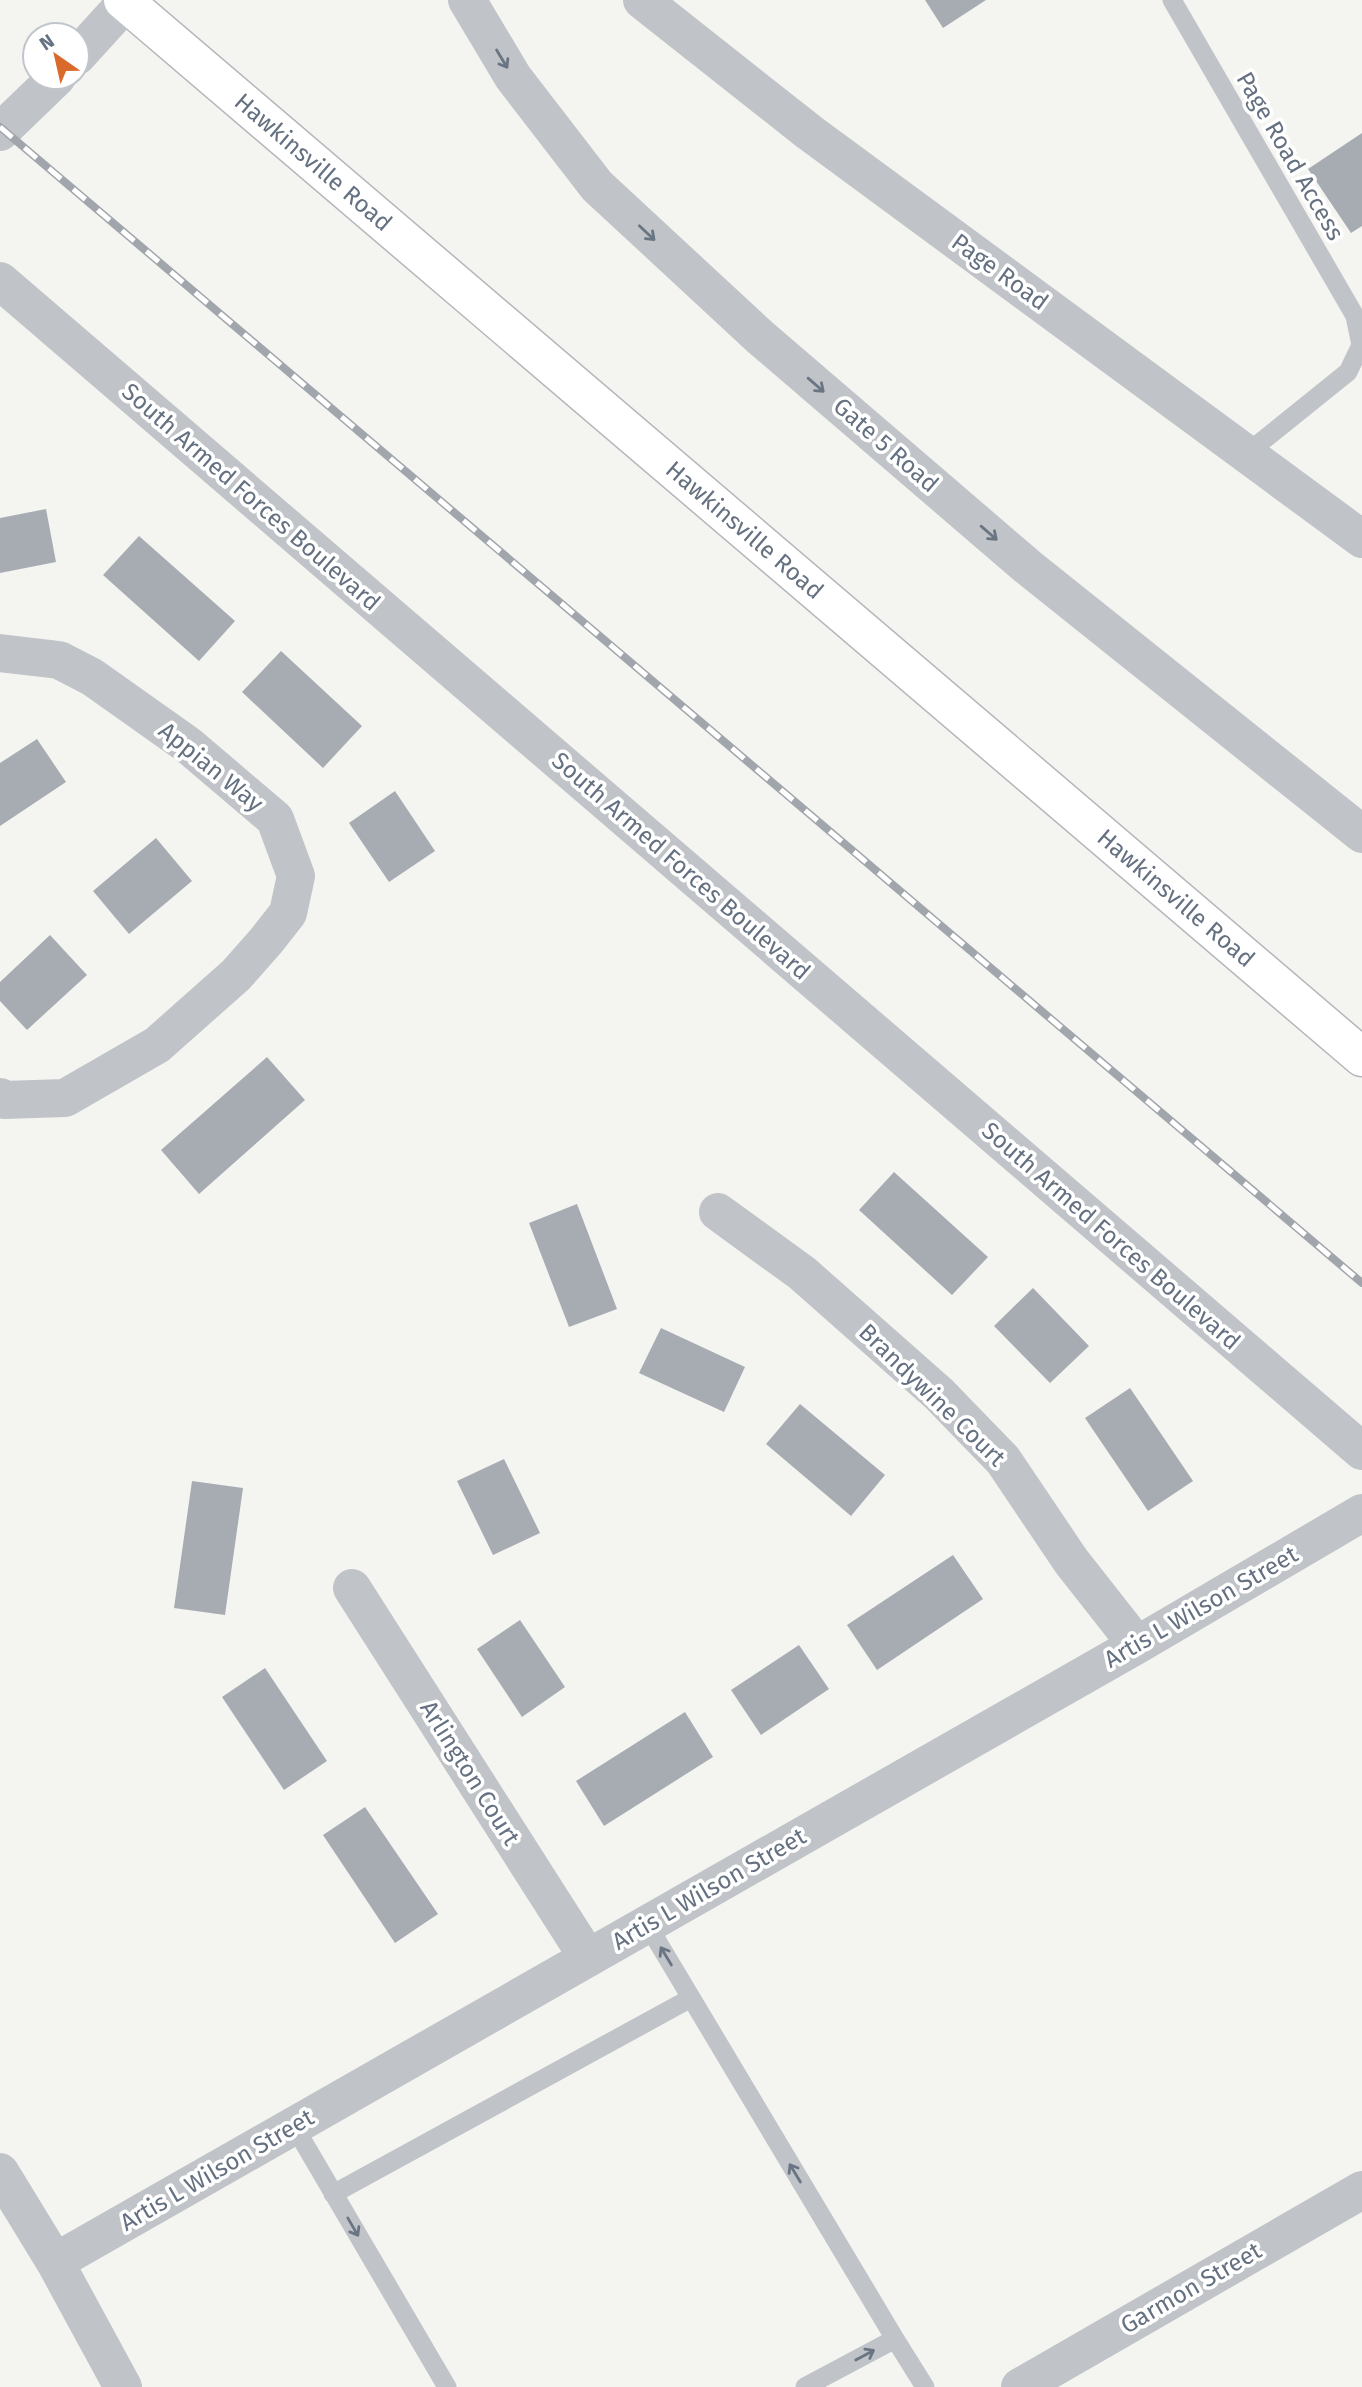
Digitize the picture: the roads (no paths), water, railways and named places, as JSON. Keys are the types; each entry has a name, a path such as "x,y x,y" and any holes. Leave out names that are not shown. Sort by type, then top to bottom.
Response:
{"main road":[{"name":"Hawkinsville Road","path":"127,1 1362,1056"}],"street":[{"name":"Gate 5 Road","path":"467,0 513,76 597,186 760,337 1028,567 1362,834"},
{"name":"Page Road","path":"642,0 809,132 1362,539"},
{"path":"91,41 127,1"},
{"path":"0,132 42,91"},
{"name":"South Armed Forces Boulevard","path":"0,281 1362,1451"},
{"name":"Appian Way","path":"0,653 60,660 92,677 188,745 275,819 296,876 288,913 266,941 236,975 157,1045 65,1098 4,1100 0,1097"},
{"name":"Brandywine Court","path":"718,1212 802,1273 939,1394 1003,1460 1071,1561 1137,1645"},
{"name":"Artis L Wilson Street","path":"55,2262 1137,1645 1362,1513"},
{"name":"Arlington Court","path":"352,1588 587,1958"},
{"path":"0,2172 55,2262 123,2387"},
{"name":"Garmon Street","path":"1020,2387 1362,2190"}],"lane":[{"name":"Page Road Access","path":"1172,0 1355,316 1362,345 1348,372 1246,454"},
{"path":"647,1924 925,2387"},
{"path":"333,2193 691,1998"},
{"path":"294,2126 447,2387"},
{"path":"805,2387 895,2339"}],"railway":[{"path":"0,127 1362,1283"}]}
